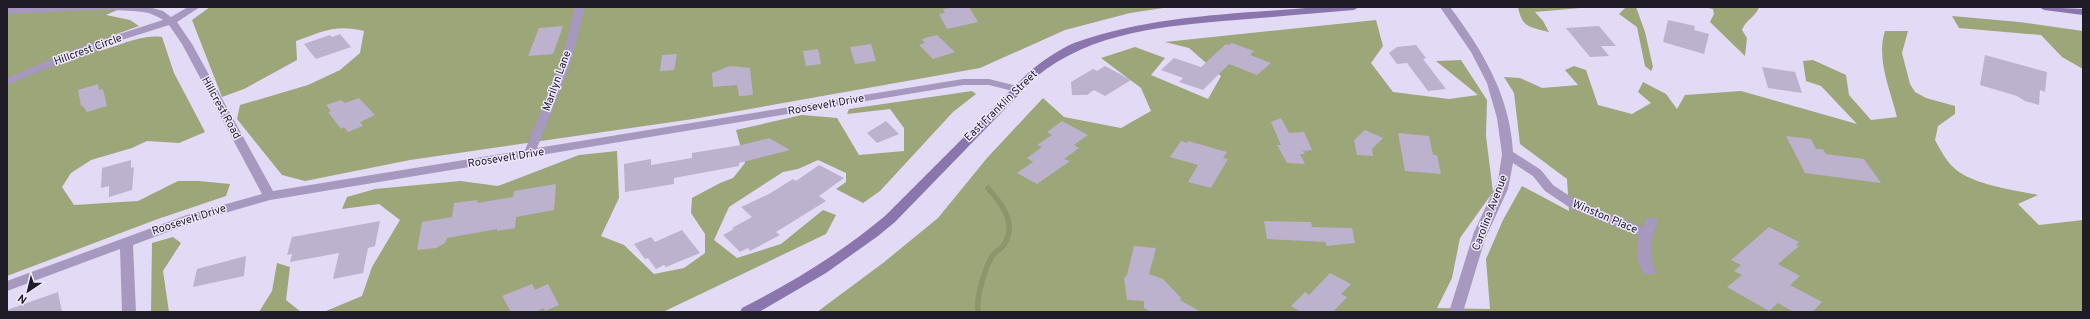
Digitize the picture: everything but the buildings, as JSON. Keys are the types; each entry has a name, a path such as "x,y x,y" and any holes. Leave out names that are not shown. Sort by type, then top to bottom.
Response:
{"main road":[{"name":"East Franklin Street","path":"747,312 825,268 866,240 890,219 1017,89 1048,62 1077,46 1100,37 1176,22 1354,7"},
{"path":"2044,7 2083,12"}],"street":[{"name":"Hillcrest Circle","path":"7,82 86,48 171,21 195,7"},
{"name":"Marilyn Lane","path":"529,154 565,66 580,7"},
{"name":"Carolina Avenue","path":"1445,7 1476,49 1492,82 1501,110 1508,154 1508,166 1504,183 1478,238 1456,312"},
{"path":"7,11 145,9 159,13 171,21"},
{"name":"Hillcrest Road","path":"171,21 187,44 269,196"},
{"name":"Roosevelt Drive","path":"7,286 192,218 269,196 963,82 989,82 1017,89"},
{"name":"Winston Place","path":"1508,154 1537,173 1549,188 1576,206 1647,234"},
{"path":"1649,271 1643,260 1642,250 1652,221"},
{"path":"126,241 129,312"}],"green space":[{"path":"7,7 124,7 106,15 130,20 139,26 111,36 99,51 146,37 162,37 174,73 205,132 179,143 147,141 132,148 91,160 71,173 62,187 74,205 138,201 178,181 199,181 230,184 226,196 155,220 7,276"},
{"path":"210,7 1170,7 1130,13 1065,30 980,68 693,119 410,160 305,181 282,175 237,119 240,105 308,85 340,70 360,53 364,31 345,28 329,30 296,41 297,60 244,89 222,97 192,20"},
{"path":"1518,7 1592,7 1535,12 1543,21 1549,32 1528,26 1522,19"},
{"path":"1626,7 1636,7 1645,32 1653,67 1651,71 1645,66 1637,27 1619,14"},
{"path":"1704,7 1759,7 1742,30 1747,38 1745,56 1710,22 1714,14 1713,9"},
{"path":"1952,16 2019,22 2083,31 2083,69 2062,57 2041,35 1959,28"},
{"path":"1376,20 1383,46 1371,63 1393,92 1449,99 1478,95 1436,61 1461,60 1487,100 1486,136 1493,192 1460,238 1452,278 1437,308 1490,309 1486,259 1503,220 1522,186 1569,211 1567,179 1520,144 1514,93 1504,77 1520,78 1542,88 1578,85 1565,70 1574,66 1586,70 1598,105 1632,114 1651,103 1638,92 1643,82 1666,94 1677,109 1685,95 1741,91 1857,124 1821,86 1806,81 1803,61 1813,60 1846,75 1849,95 1871,120 1897,117 1885,74 1882,52 1883,42 1885,31 1908,31 1902,53 1910,84 1915,92 1926,98 1955,106 1955,114 1938,126 1935,140 1952,166 1959,172 1980,182 2038,195 2018,204 2039,225 2083,220 2083,312 817,312 883,263 938,218 987,158 1043,98 1064,117 1121,128 1151,111 1141,88 1101,58 1135,47 1165,58 1151,75 1208,99 1221,76 1189,48 1165,42"},
{"path":"972,91 976,94 953,112 880,191 863,203 836,189 846,182 846,173 818,160 798,169 783,172 729,207 714,240 737,258 781,244 823,210 836,215 826,234 663,312 311,312 326,311 362,296 372,267 400,220 379,204 342,209 347,197 375,189 460,181 498,186 579,155 617,151 619,198 601,236 624,245 654,274 684,268 705,253 705,234 691,213 692,198 720,183 733,178 745,163 736,130 802,115 837,118 859,155 904,151 904,128 890,109 847,114 849,109"},
{"path":"173,237 181,243 163,271 169,312 151,312 152,243"},
{"path":"277,263 290,267 286,300 301,312 259,312 272,291"}],"waterway":[{"path":"978,312 979,292 988,263 992,256 1005,243 1009,228 1006,213 988,188"}]}
